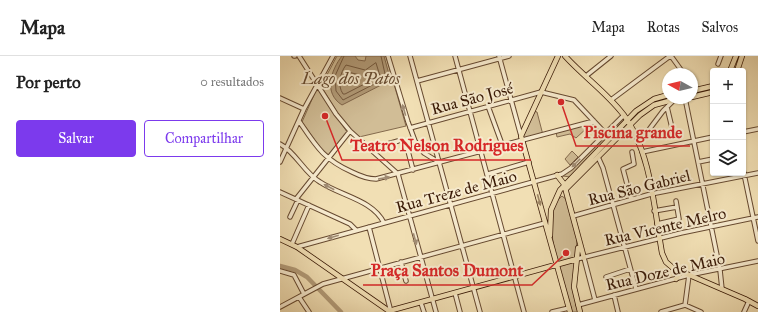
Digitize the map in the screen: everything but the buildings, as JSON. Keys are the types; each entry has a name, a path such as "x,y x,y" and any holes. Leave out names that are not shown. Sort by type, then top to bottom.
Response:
{"main road":[{"path":"558,56 524,127 522,138 556,265 570,310"},
{"path":"565,56 611,100 627,120 639,143 651,194 662,253 666,262 681,272 758,306"},
{"path":"731,68 736,56"},
{"path":"737,68 742,56"},
{"path":"698,90 710,87"},
{"path":"698,95 710,93"},
{"path":"550,243 550,220 554,200 571,178 627,120 648,103 662,97"},
{"path":"565,187 630,125 654,104 662,102"},
{"path":"558,176 571,178"},
{"path":"558,176 565,187 584,258"},
{"path":"554,200 562,196 568,199"},
{"path":"280,239 297,247 390,311 577,260"},
{"path":"578,240 574,282 580,312"},
{"path":"676,279 681,272"}],"street":[{"path":"299,56 316,85 350,131 398,174 436,312"},
{"path":"280,162 316,85 333,56"},
{"path":"388,56 410,128 420,148 431,158 440,163"},
{"path":"410,56 480,312"},
{"path":"455,56 524,312"},
{"path":"417,81 500,57 509,56"},
{"path":"586,76 611,56"},
{"path":"611,100 670,56 679,68"},
{"path":"718,64 721,56"},
{"path":"500,57 522,138"},
{"path":"540,92 574,100 605,134"},
{"name":"Rua São José","path":"410,128 540,92"},
{"path":"280,98 304,109"},
{"path":"639,143 670,104"},
{"path":"686,104 720,270 722,289"},
{"path":"488,106 503,147"},
{"path":"667,107 673,132"},
{"name":"Rua Treze de Maio","path":"297,247 558,176 571,168 624,116"},
{"path":"299,121 317,148 328,159 344,169 370,179 382,178 503,147 522,138 594,121"},
{"path":"518,126 524,127"},
{"path":"746,131 758,129"},
{"path":"290,217 297,199 350,131"},
{"path":"642,152 710,138"},
{"path":"370,149 398,141"},
{"path":"280,144 286,148 313,177 329,187 371,207 380,214 384,223"},
{"path":"408,151 413,170"},
{"path":"631,200 623,170 634,164 632,152"},
{"path":"598,157 636,289"},
{"path":"698,162 710,160"},
{"path":"488,174 529,162"},
{"name":"Rua São Gabriel","path":"746,176 758,173"},
{"path":"744,176 758,241"},
{"name":"Rua São Gabriel","path":"573,216 651,194 744,176"},
{"path":"280,192 350,224 356,230"},
{"path":"657,224 679,219 676,201"},
{"path":"292,244 309,205"},
{"path":"654,211 677,207"},
{"name":"Rua Vicente Melro","path":"577,260 659,238 758,217"},
{"path":"280,307 320,285 545,223"},
{"path":"369,227 390,311"},
{"path":"584,258 595,300"},
{"name":"Rua Doze de Maio","path":"578,305 689,275 720,270 758,261"},
{"path":"401,262 406,281"},
{"path":"606,277 630,270"},
{"path":"280,271 294,275 304,294"},
{"path":"685,305 689,275"},
{"path":"455,293 460,312"},
{"path":"614,295 618,312"},
{"path":"299,297 309,312"},
{"path":"744,312 749,301"},
{"path":"421,303 424,312"},
{"path":"660,312 674,310 685,305 701,312"},
{"path":"552,312 570,310"}],"shaded area":[{"path":"337,56 386,56 406,126 359,137 342,120 321,86"},
{"path":"317,88 347,132 327,157 302,122"},
{"path":"533,111 537,112 543,135 524,140 522,135"},
{"path":"622,118 625,122 570,177 563,176"},
{"path":"585,124 588,127 576,138 570,134 557,137 556,132"},
{"path":"572,151 578,157 570,165 565,159"},
{"path":"562,196 567,200 577,239 573,290 578,312 571,312 554,251 552,218 555,205"}],"water":[{"name":"Lago dos Patos","path":"342,56 355,56 358,60 365,61 366,56 384,56 390,78 387,82 342,105 332,94 331,81 332,74"}],"waterway":[{"path":"280,266 295,270 307,277 341,312"}],"place":[{"name":"Piscina grande","path":"561,102"},
{"name":"Teatro Nelson Rodrigues","path":"325,116"},
{"name":"Praça Santos Dumont","path":"566,253"}]}
